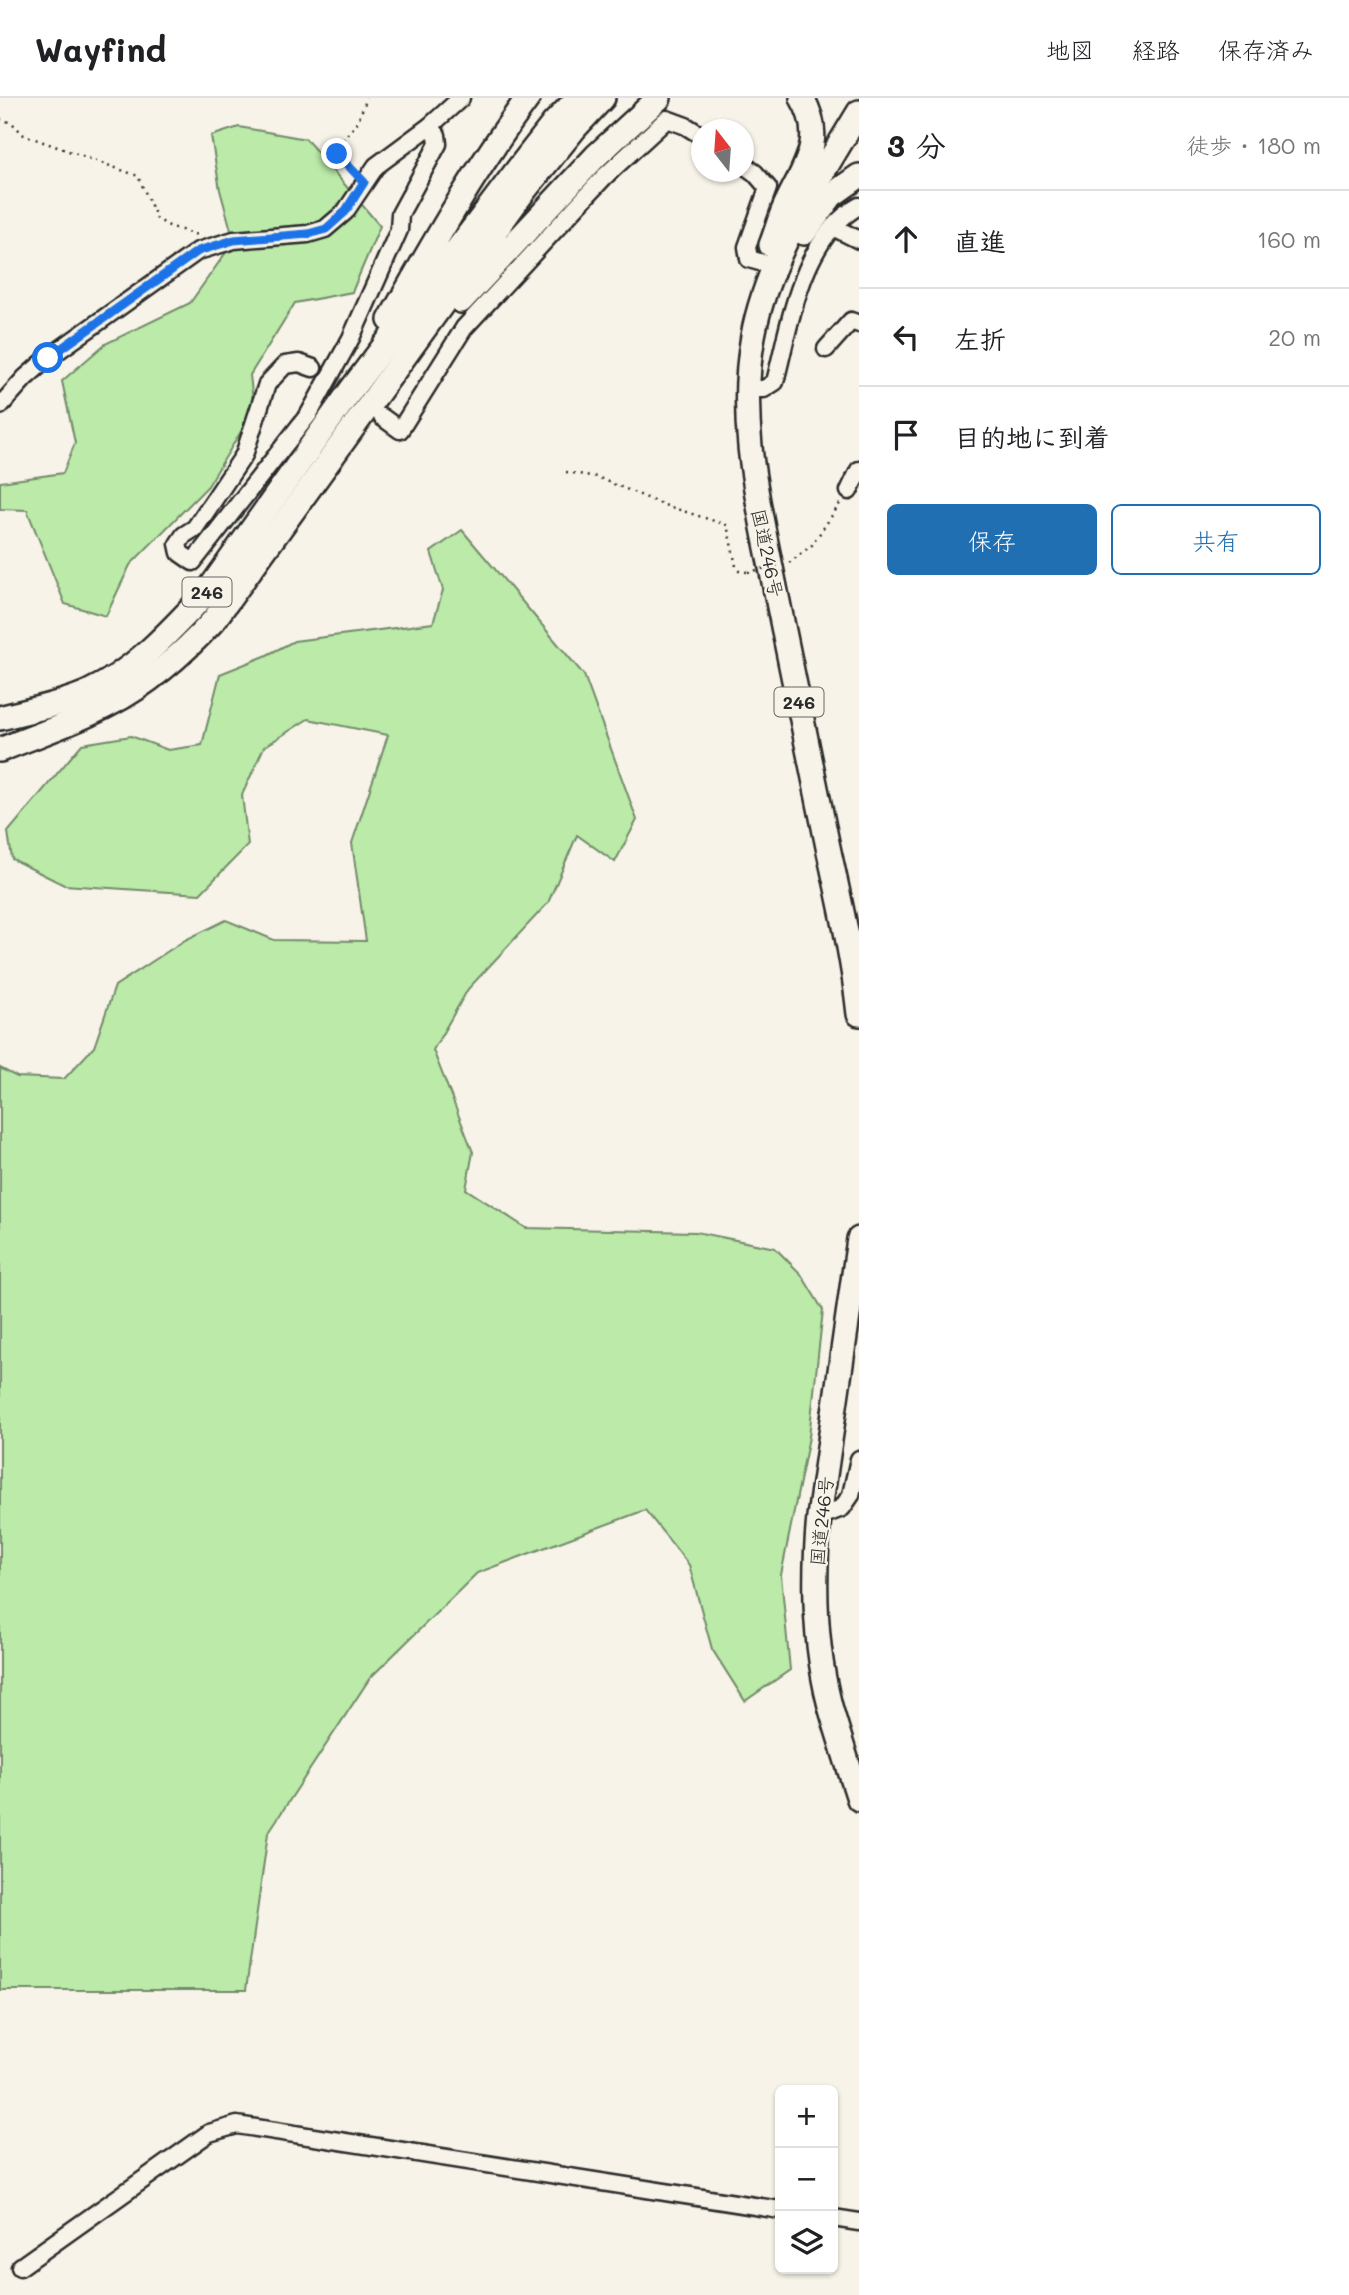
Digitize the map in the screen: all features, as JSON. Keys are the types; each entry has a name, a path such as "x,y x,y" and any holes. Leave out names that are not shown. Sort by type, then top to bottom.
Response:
{"highway":[{"path":"351,390 460,198 528,98"},
{"path":"351,390 518,169 553,124 578,98"},
{"path":"378,408 524,191 603,98"},
{"path":"0,750 109,705 144,683 195,640 214,620 490,268 596,156 659,98"},
{"path":"764,292 763,263 783,210 810,158 813,130 807,106 802,98"},
{"name":"国道246号","path":"859,112 803,206 764,292 753,335 746,390 750,465 835,881 859,1014"},
{"path":"753,335 780,278 817,212 832,195 859,176"},
{"name":"246","path":"0,718 57,704 88,692 136,663 208,591 351,390"},
{"name":"国道246号","path":"859,1239 816,1553 819,1644 830,1704 859,1799"}],"street":[{"path":"0,406 25,377 198,251 234,240 308,234 326,229 345,212 376,166 430,126 461,98"},
{"path":"378,408 400,430 464,328 604,177 667,120 691,129"},
{"path":"313,368 299,363 285,365 267,384 244,455 195,528 184,535 178,544 180,553 193,562 309,414 351,338 399,230 400,214 438,144 437,135 430,126"},
{"path":"754,172 768,188 747,247 749,259 763,263"},
{"path":"746,390 764,389 775,382 805,274 834,227 846,213 859,206"},
{"path":"834,227 859,240"},
{"path":"827,349 851,321 859,324"},
{"path":"849,491 859,470"},
{"path":"819,1517 842,1508 851,1495 859,1459"},
{"path":"20,2267 209,2133 237,2125 775,2209"},
{"path":"838,2219 859,2222"}],"path":[{"path":"361,98 366,104"},
{"path":"364,182 337,154 336,148 357,123 367,98"},
{"path":"0,120 12,123 24,135 138,176 157,219 169,226 224,243"},
{"path":"566,472 597,477 664,505 727,525 736,566 739,571 748,572 789,563 812,545 849,491"}],"green space":[{"path":"239,127 306,139 380,226 352,292 295,303 250,375 254,410 208,486 130,565 106,616 65,604 27,510 0,509 0,482 63,473 75,443 62,381 105,344 190,303 234,241 220,190 211,136"},
{"path":"462,530 584,675 637,820 615,862 577,835 548,903 468,989 433,1050 473,1152 466,1189 526,1228 696,1232 775,1248 801,1274 823,1310 809,1437 781,1575 790,1670 745,1701 712,1649 689,1565 645,1510 477,1573 370,1678 268,1833 246,1990 0,1990 0,1068 17,1077 64,1079 94,1047 115,986 185,940 226,920 274,940 366,941 352,843 388,735 308,719 264,747 242,795 248,845 200,894 64,885 12,859 8,832 82,744 131,736 168,750 202,745 220,674 294,641 433,623 443,590 431,552"}],"tunnel":[{"path":"313,368 357,399"}],"route":[{"path":"48,358 198,251 234,240 308,234 326,229 345,212 364,182 337,154"}]}
